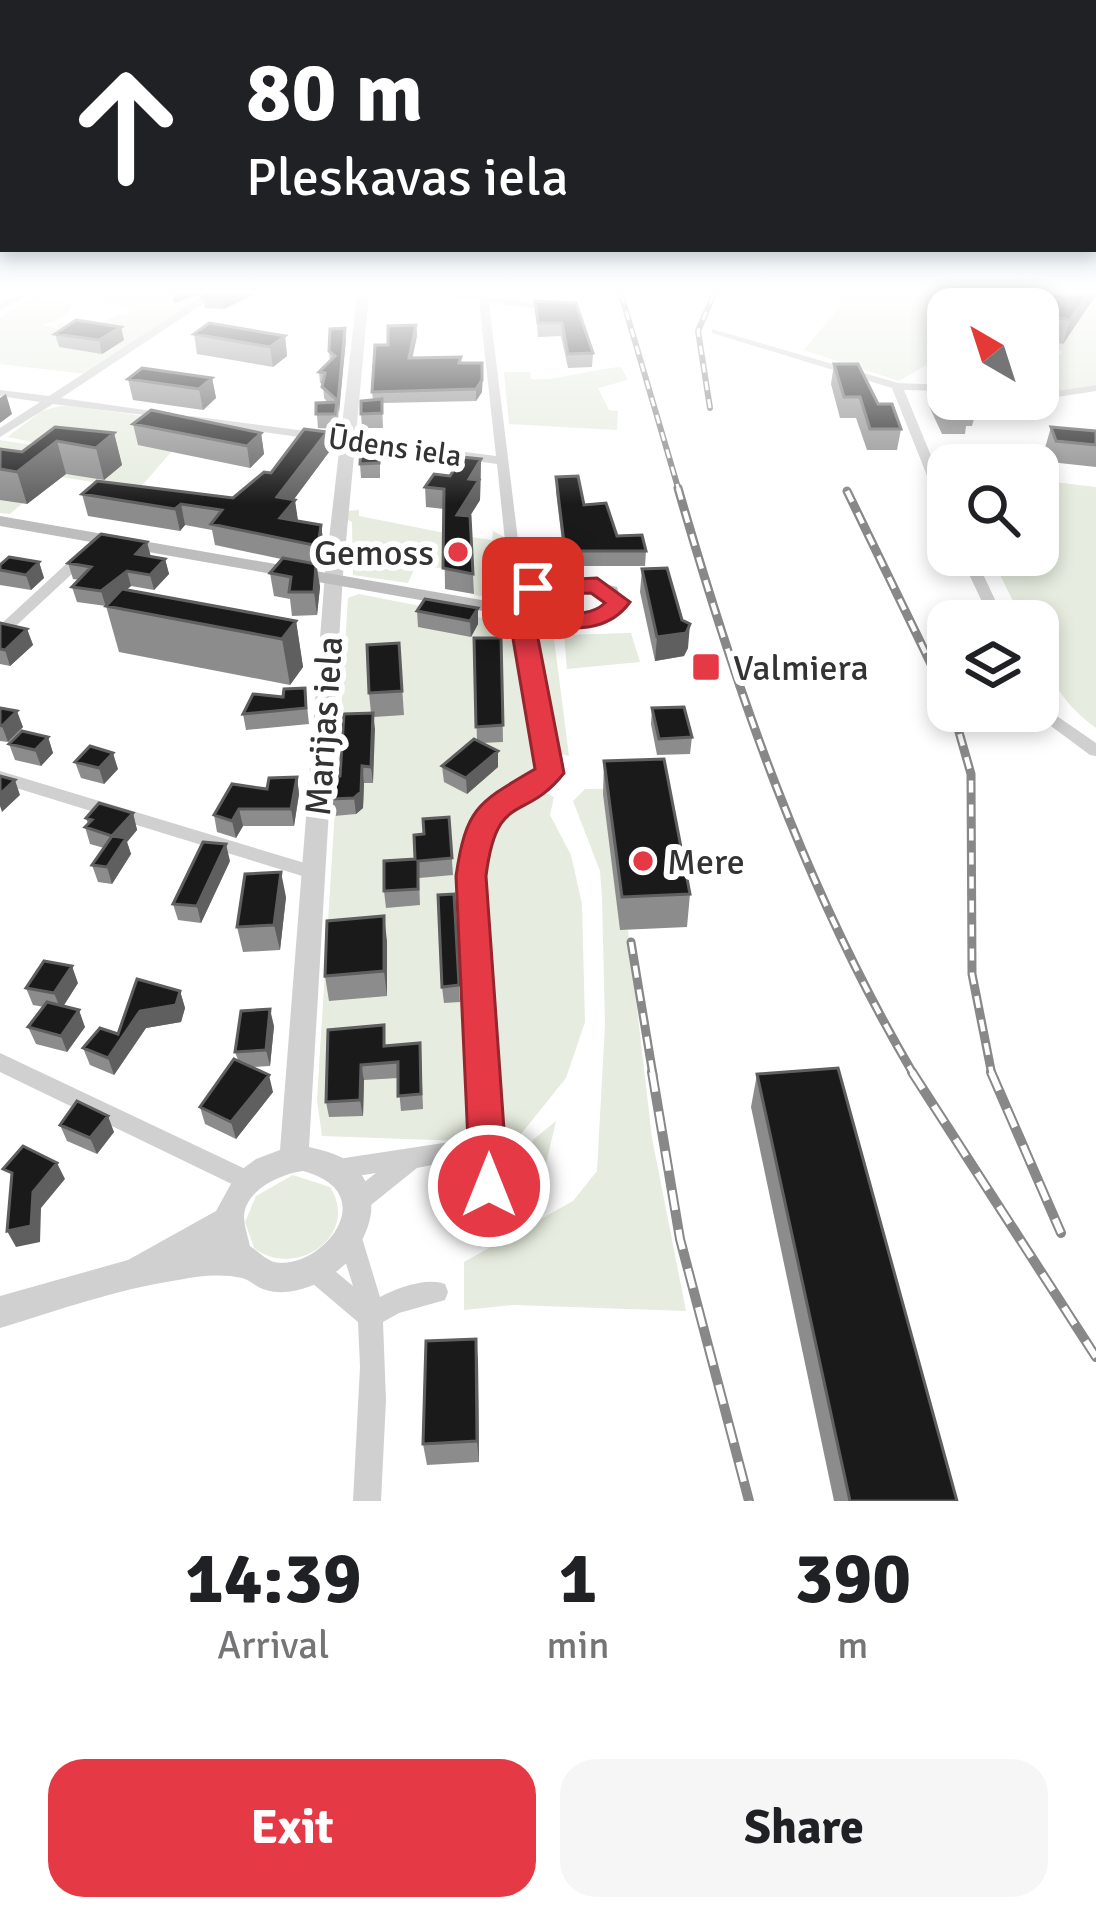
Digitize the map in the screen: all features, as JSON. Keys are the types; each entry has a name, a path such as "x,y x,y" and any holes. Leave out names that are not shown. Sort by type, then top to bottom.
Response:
{"main road":[{"path":"0,521 521,616 589,621 609,614 618,602 597,585 518,589 521,616"}],"street":[{"path":"0,433 107,364"},
{"name":"Marijas iela","path":"294,1158 311,872 355,364"},
{"path":"492,364 518,589"},
{"path":"825,364 897,386 927,387"},
{"path":"897,386 927,461"},
{"path":"1059,394 1096,388"},
{"name":"Ūdens iela","path":"0,393 504,461"},
{"path":"0,633 101,538"},
{"path":"480,1237 491,1154 471,876 477,828 500,802 550,773 521,616"},
{"path":"1059,724 1096,751"},
{"path":"0,777 311,872"},
{"path":"0,1062 248,1181"},
{"path":"244,1263 230,1242 229,1219 248,1181 275,1163 316,1159 338,1168 378,1158 411,1160 463,1150"},
{"path":"0,1312 124,1276 218,1259 244,1263 270,1276 315,1270 350,1238 358,1201 411,1160"},
{"path":"338,1168 358,1201"},
{"path":"124,1276 229,1219"},
{"path":"350,1238 369,1279 374,1344 367,1501"},
{"path":"315,1270 370,1316"},
{"path":"370,1316 395,1302 436,1292"}],"shaded area":[{"path":"0,364 102,364 87,374"},
{"path":"847,364 927,364 899,381"},
{"path":"1059,364 1096,364 1096,385 1059,391"},
{"path":"621,367 628,380 598,388 609,410 618,411 617,430 509,424 504,372 530,372 531,379 542,379"},
{"path":"60,406 186,422 172,451 139,489 54,476 10,514 0,513 0,440 98,455 7,437 42,411"},
{"path":"1059,483 1096,487 1096,728 1059,690 1059,600 1012,600 1000,576 1059,576"},
{"path":"359,510 359,516 445,533 445,568 415,567 408,583 353,575 352,522 344,518 347,511"},
{"path":"493,531 506,538 499,543 502,591 489,597 474,595 471,537 492,540"},
{"path":"359,594 503,622 516,641 534,770 469,825 462,849 485,1137 474,1206 464,1214 464,1141 322,1136 317,1100 348,598"},
{"path":"631,633 640,662 567,669 564,635"},
{"path":"533,636 554,639 569,756 556,753"},
{"path":"648,788 620,929 628,930 652,1138 686,1311 513,1305 464,1310 464,1262 573,1201 597,1171 605,1025 602,897 600,871 573,801 585,789"},
{"path":"541,791 554,797 550,815 571,855 582,904 585,1022 566,1078 505,1154 480,884 492,825 510,806"},
{"path":"556,1121 539,1194 509,1216 505,1186 534,1139"},
{"path":"293,1175 330,1187 337,1222 319,1248 304,1256 270,1257 254,1248 245,1222 256,1196"}],"building":[{"path":"327,364 342,364 338,401 322,387 325,373 319,372"},
{"path":"374,364 482,364 482,380 476,389 372,392"},
{"path":"834,364 858,364 878,404 892,404 901,429 870,429 860,397 844,397"},
{"path":"142,368 212,378 199,389 128,379"},
{"path":"382,399 382,413 361,414 361,401"},
{"path":"337,402 335,414 316,414 316,403"},
{"path":"151,410 261,433 247,446 133,424"},
{"path":"55,427 114,433 96,448 57,441 17,472 0,469 0,449 22,452"},
{"path":"1051,427 1096,431 1096,445 1056,441"},
{"path":"304,429 327,432 277,497 295,500 280,518 321,525 318,546 211,524 222,510 181,504 175,509 82,494 97,481 233,498 264,472 271,473"},
{"path":"361,447 379,447 379,463 360,464"},
{"path":"462,457 481,459 469,479 479,480 457,515 470,516 473,574 443,568 444,489 425,487 434,474 450,476"},
{"path":"578,476 584,505 606,503 617,536 642,535 646,551 565,551 556,477"},
{"path":"101,534 147,542 136,554 165,559 150,575 127,571 101,591 72,587 91,567 68,563"},
{"path":"9,557 39,562 26,575 0,570"},
{"path":"283,558 316,564 314,592 289,592 291,577 270,573"},
{"path":"667,568 682,620 690,624 686,633 657,637 642,569"},
{"path":"122,589 296,621 282,639 106,606"},
{"path":"425,599 478,608 470,621 417,611"},
{"path":"0,623 27,629 5,650 0,649"},
{"path":"474,638 501,638 503,725 476,727"},
{"path":"399,643 402,691 369,693 367,645"},
{"path":"305,688 306,708 243,714 253,694 283,697 284,689"},
{"path":"684,707 692,737 659,739 652,708"},
{"path":"0,708 17,711 2,726 0,725"},
{"path":"373,713 371,767 362,766 361,792 354,798 331,799 333,776 340,776 344,714"},
{"path":"22,731 48,737 35,750 9,744"},
{"path":"474,739 498,751 466,778 442,766"},
{"path":"90,746 113,753 99,768 75,762"},
{"name":"Mere","path":"664,759 690,894 622,897 604,761"},
{"path":"0,776 15,780 0,794"},
{"path":"297,777 291,809 239,809 232,821 214,815 232,784 267,789 269,778"},
{"path":"99,803 133,813 112,836 85,827 92,820 86,818"},
{"path":"449,817 452,858 418,861 418,889 384,891 384,861 415,859 414,835 424,834 423,819"},
{"path":"112,836 126,838 107,867 92,865"},
{"path":"203,842 226,844 197,906 173,904"},
{"path":"281,872 274,925 237,927 245,874"},
{"path":"454,894 459,985 442,987 438,895"},
{"path":"384,916 384,971 325,976 327,921"},
{"path":"44,961 72,966 54,993 26,988"},
{"path":"137,979 180,991 176,1005 140,1011 108,1058 83,1048 100,1028 118,1034"},
{"path":"47,1002 79,1010 61,1036 28,1027"},
{"path":"270,1009 266,1050 235,1052 241,1011"},
{"path":"384,1025 384,1046 420,1043 421,1094 398,1096 398,1062 361,1065 360,1100 326,1102 328,1030"},
{"path":"234,1059 269,1075 231,1122 200,1107"},
{"path":"838,1068 957,1501 850,1501 757,1074"},
{"path":"77,1101 108,1116 90,1138 60,1125"},
{"path":"23,1146 57,1163 33,1192 31,1226 7,1231 12,1173 3,1169"},
{"path":"476,1339 477,1441 423,1444 426,1341"}],"railway":[{"path":"642,364 679,491"},
{"path":"703,364 710,408"},
{"path":"678,488 724,640 777,789 839,934 914,1075"},
{"path":"847,491 927,656"},
{"path":"959,732 971,774 972,974 992,1074"},
{"path":"631,942 653,1075"},
{"path":"652,1072 680,1239 749,1501"},
{"path":"912,1072 1096,1357"},
{"path":"992,1074 1061,1233"}],"place":[{"name":"Gemoss","path":"458,552"},
{"name":"Valmiera","path":"706,667"},
{"name":"Mere","path":"643,861"}],"route":[{"path":"489,1186 484,1051 471,930 477,828 500,802 550,773 522,621 589,621 609,614 618,602 611,591 597,585 533,588"}]}
